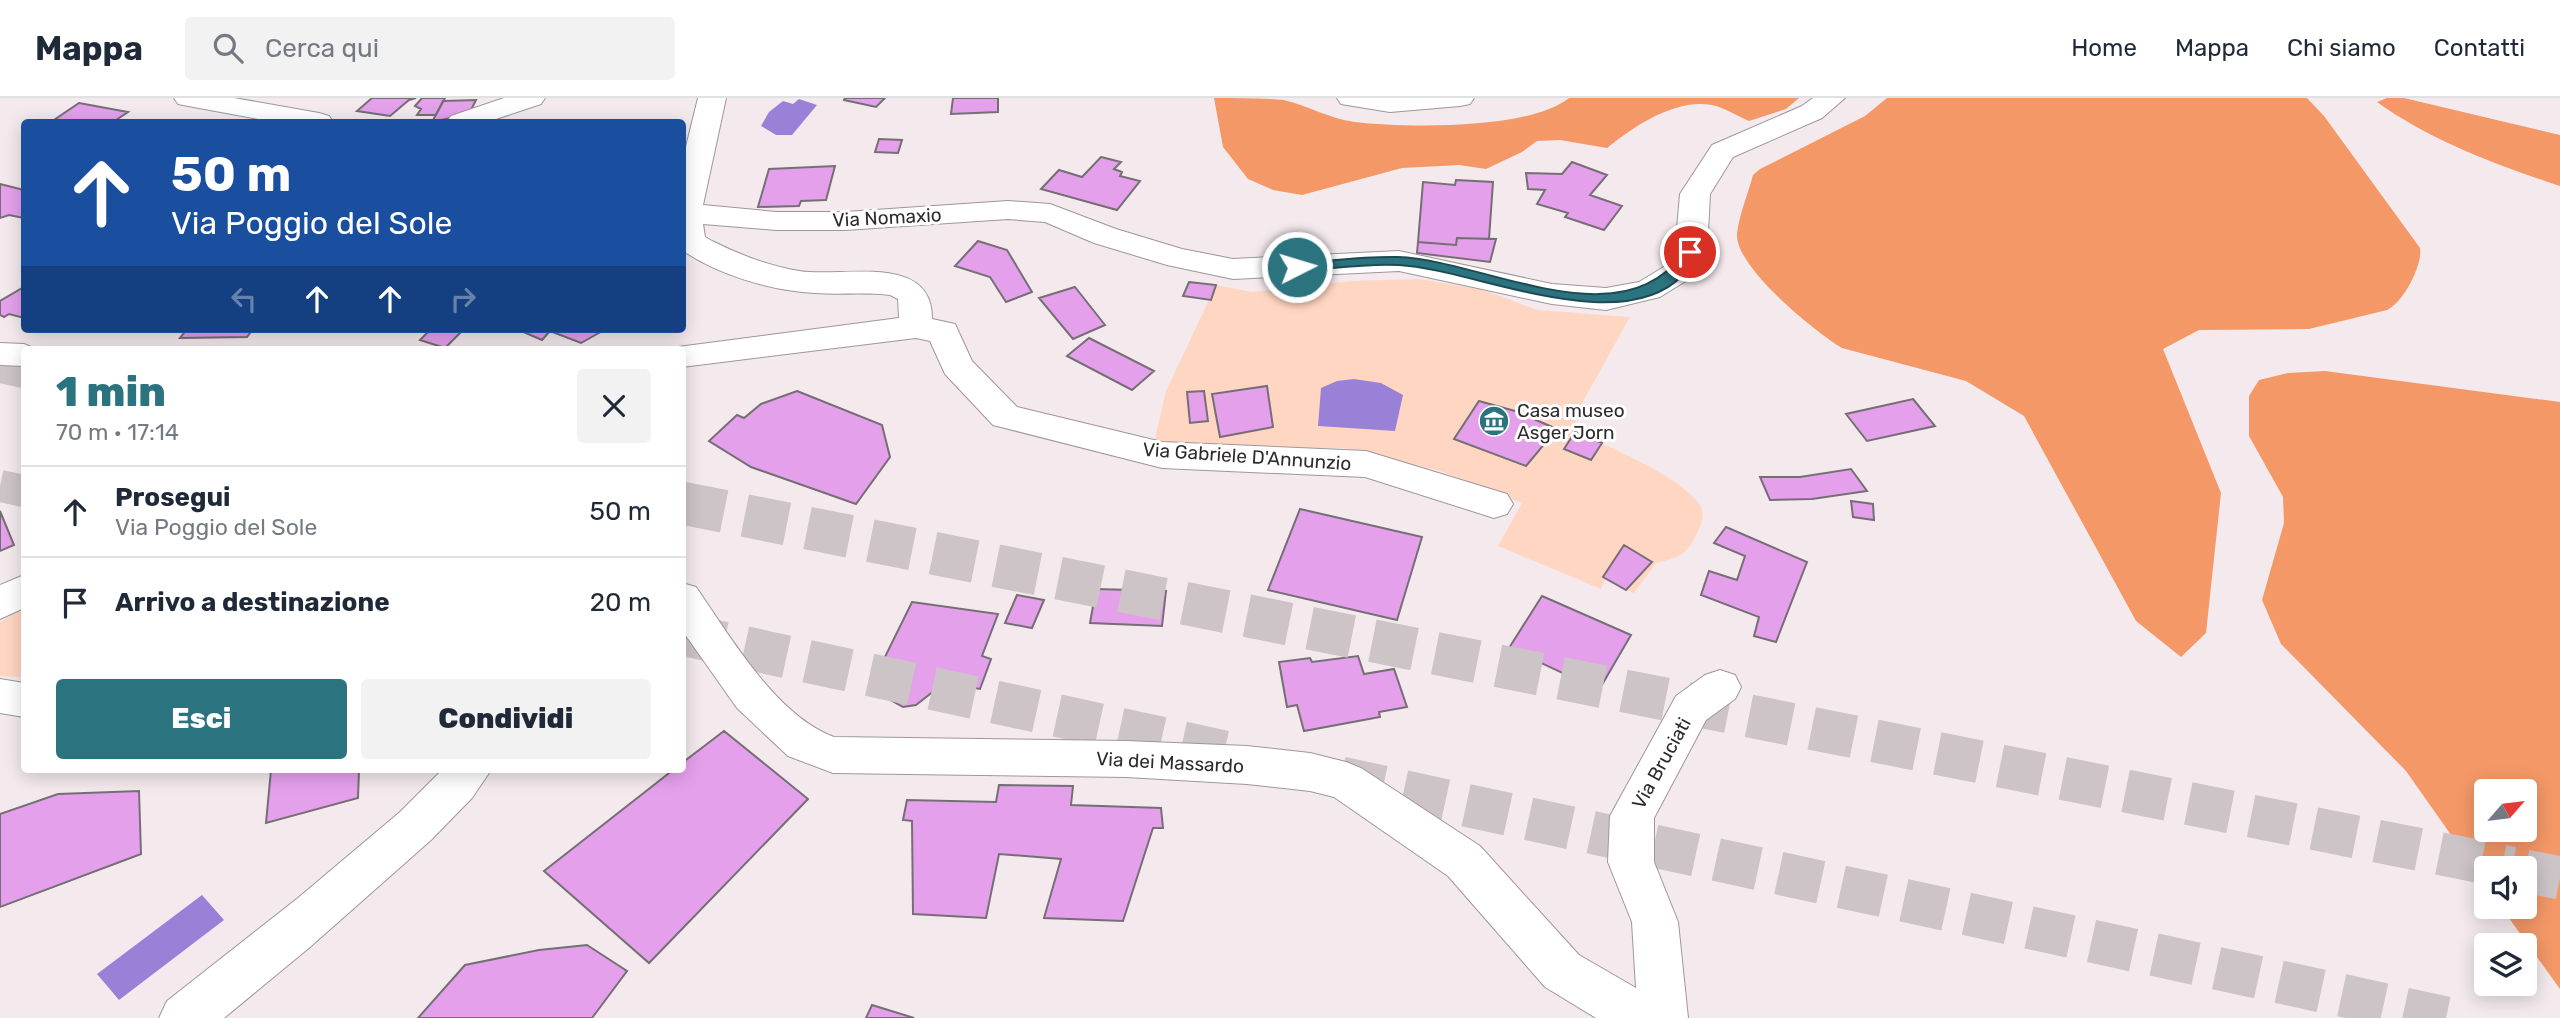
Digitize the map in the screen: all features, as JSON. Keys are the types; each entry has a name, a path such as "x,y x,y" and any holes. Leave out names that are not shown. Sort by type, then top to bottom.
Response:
{"street":[{"path":"188,98 303,119"},
{"path":"470,119 531,98"},
{"path":"686,356 916,327 916,300 909,291 896,285 810,283 722,260 690,240 687,213 712,98"},
{"path":"1351,98 1390,104 1460,98"},
{"name":"Via Nomaxio","path":"687,213 776,221 845,221 1008,210 1050,213 1105,236 1178,258 1233,269 1399,261 1552,293 1606,299 1649,290 1678,272 1690,252 1695,194 1722,150 1812,112 1831,98"},
{"name":"Via Gabriele D'Annunzio","path":"916,327 943,332 957,366 1005,415 1112,445 1162,455 1366,464 1494,504"},
{"path":"0,354 21,355"},
{"path":"0,603 21,592"},
{"name":"Via dei Massardo","path":"686,604 730,666 779,724 805,744 833,755 1126,759 1247,765 1310,772 1346,781 1464,861 1510,908 1562,971 1642,1018"},
{"name":"Via Bruciati","path":"1663,1018 1655,922 1631,862 1632,816 1691,708 1720,687"},
{"path":"0,696 21,700"},
{"path":"184,1018 239,979 347,886 444,801 467,773"}],"shaded area":[{"path":"1214,98 1284,100 1355,122 1435,125 1497,121 1526,116 1569,98 1799,98 1786,109 1749,121 1712,105 1684,106 1642,123 1607,148 1560,140 1537,141 1522,152 1486,169 1459,165 1402,168 1302,195 1273,190 1248,179 1223,147"},
{"path":"1887,98 2307,98 2324,116 2420,248 2411,283 2399,300 2387,310 2309,329 2199,330 2163,349 2221,493 2206,633 2181,657 2136,621 2024,416 1966,381 1842,348 1796,314 1762,280 1740,248 1738,227 1753,175 1865,116"},
{"path":"2387,98 2404,98 2560,135 2560,186 2489,160 2420,129 2377,102"},
{"path":"799,99 817,105 792,135 776,135 761,126 769,112 783,101 793,104"},
{"path":"1419,279 1480,289 1538,310 1630,317 1576,414 1575,432 1661,473 1691,494 1700,505 1703,517 1693,542 1685,552 1656,563 1634,593 1605,580 1601,589 1498,546 1522,503 1440,471 1344,448 1239,448 1154,443 1166,391 1216,285 1252,292 1351,281"},
{"path":"2325,371 2560,402 2560,989 2537,957 2537,933 2520,933 2510,919 2537,919 2537,856 2474,856 2474,868 2406,771 2281,644 2262,600 2284,523 2283,497 2249,436 2249,396 2259,380 2288,373"},
{"path":"1354,379 1381,383 1403,395 1395,431 1318,426 1321,388 1337,381"},
{"path":"21,610 21,677 0,676 0,622"},
{"path":"202,895 224,920 119,1000 97,974"}],"building":[{"path":"372,98 416,98 409,100 390,116 357,111"},
{"path":"422,98 445,98 436,115 417,115 421,109 415,106"},
{"path":"885,98 876,107 844,100"},
{"path":"953,98 998,98 998,112 951,114"},
{"path":"476,100 469,114 434,119 443,101"},
{"path":"79,103 128,112 118,119 55,119"},
{"path":"879,139 902,140 898,153 875,152"},
{"path":"1101,157 1121,162 1114,169 1122,172 1120,176 1140,181 1117,210 1041,189 1059,170 1082,177"},
{"path":"1572,162 1607,175 1590,195 1622,206 1604,230 1565,217 1568,213 1537,204 1545,190 1528,189 1526,173 1562,174"},
{"path":"835,166 826,200 801,201 799,206 758,207 769,169"},
{"path":"1456,180 1493,182 1489,239 1457,238 1456,245 1418,242 1423,182 1455,185"},
{"path":"0,184 21,189 21,217 9,215 0,218"},
{"path":"1457,238 1496,239 1490,262 1417,253 1418,242 1456,245"},
{"path":"978,241 1007,250 1032,292 1006,302 990,277 955,266"},
{"path":"1189,282 1216,285 1211,300 1183,296"},
{"path":"1075,287 1105,325 1073,339 1039,298"},
{"path":"21,289 21,317 0,315 0,301"},
{"path":"184,333 250,333 247,337 180,338"},
{"path":"427,333 460,333 447,346 420,340"},
{"path":"526,333 548,333 542,340"},
{"path":"555,333 599,333 581,343"},
{"path":"1089,338 1154,371 1132,390 1067,356"},
{"path":"1267,386 1273,427 1220,437 1212,394"},
{"path":"797,391 882,425 890,457 856,504 751,467 709,441 737,415 744,418 761,404"},
{"path":"1204,391 1208,421 1190,423 1187,392"},
{"path":"1913,399 1935,426 1867,441 1846,414"},
{"path":"1479,401 1515,411 1557,429 1526,466 1454,439"},
{"path":"1575,432 1602,443 1591,460 1564,449"},
{"path":"1851,469 1867,491 1812,499 1770,500 1760,477 1800,477"},
{"path":"1851,501 1873,504 1874,520 1853,517"},
{"path":"1300,509 1422,537 1397,620 1268,590"},
{"path":"0,511 14,545 0,551"},
{"path":"1726,527 1807,562 1776,642 1754,636 1759,617 1701,595 1709,571 1737,580 1745,556 1714,543"},
{"path":"1624,545 1652,562 1626,590 1603,577"},
{"path":"1096,589 1166,591 1162,626 1090,623"},
{"path":"1017,595 1044,600 1032,628 1005,623"},
{"path":"1542,596 1631,635 1599,690 1509,648"},
{"path":"912,602 998,614 982,656 991,659 980,689 944,683 916,705 903,707 887,698 882,687 887,673 878,671"},
{"path":"1358,656 1364,674 1394,669 1407,707 1379,712 1380,717 1304,731 1297,705 1287,707 1279,662 1310,658 1312,662"},
{"path":"724,731 808,799 649,963 544,871 669,773 686,773 686,760"},
{"path":"271,773 359,773 358,798 266,823"},
{"path":"999,785 1073,786 1071,805 1161,808 1163,828 1153,828 1123,921 1044,918 1061,859 999,854 986,918 913,914 912,821 903,820 907,800 996,802"},
{"path":"139,791 141,854 0,907 0,814 58,794"},
{"path":"587,945 627,971 592,1018 418,1018 465,965 539,950"},
{"path":"872,1005 914,1018 866,1018"}],"tunnel":[{"path":"0,367 21,371"},
{"path":"0,486 21,490"},
{"path":"686,504 2474,860"},
{"path":"686,635 1234,754"},
{"path":"1341,778 2446,1018"},
{"path":"2537,873 2560,878"}],"place":[{"name":"Casa museo Asger Jorn","path":"1494,421"}],"route":[{"path":"1297,267 1399,261 1552,293 1606,299 1649,290 1678,272 1690,252"}]}
